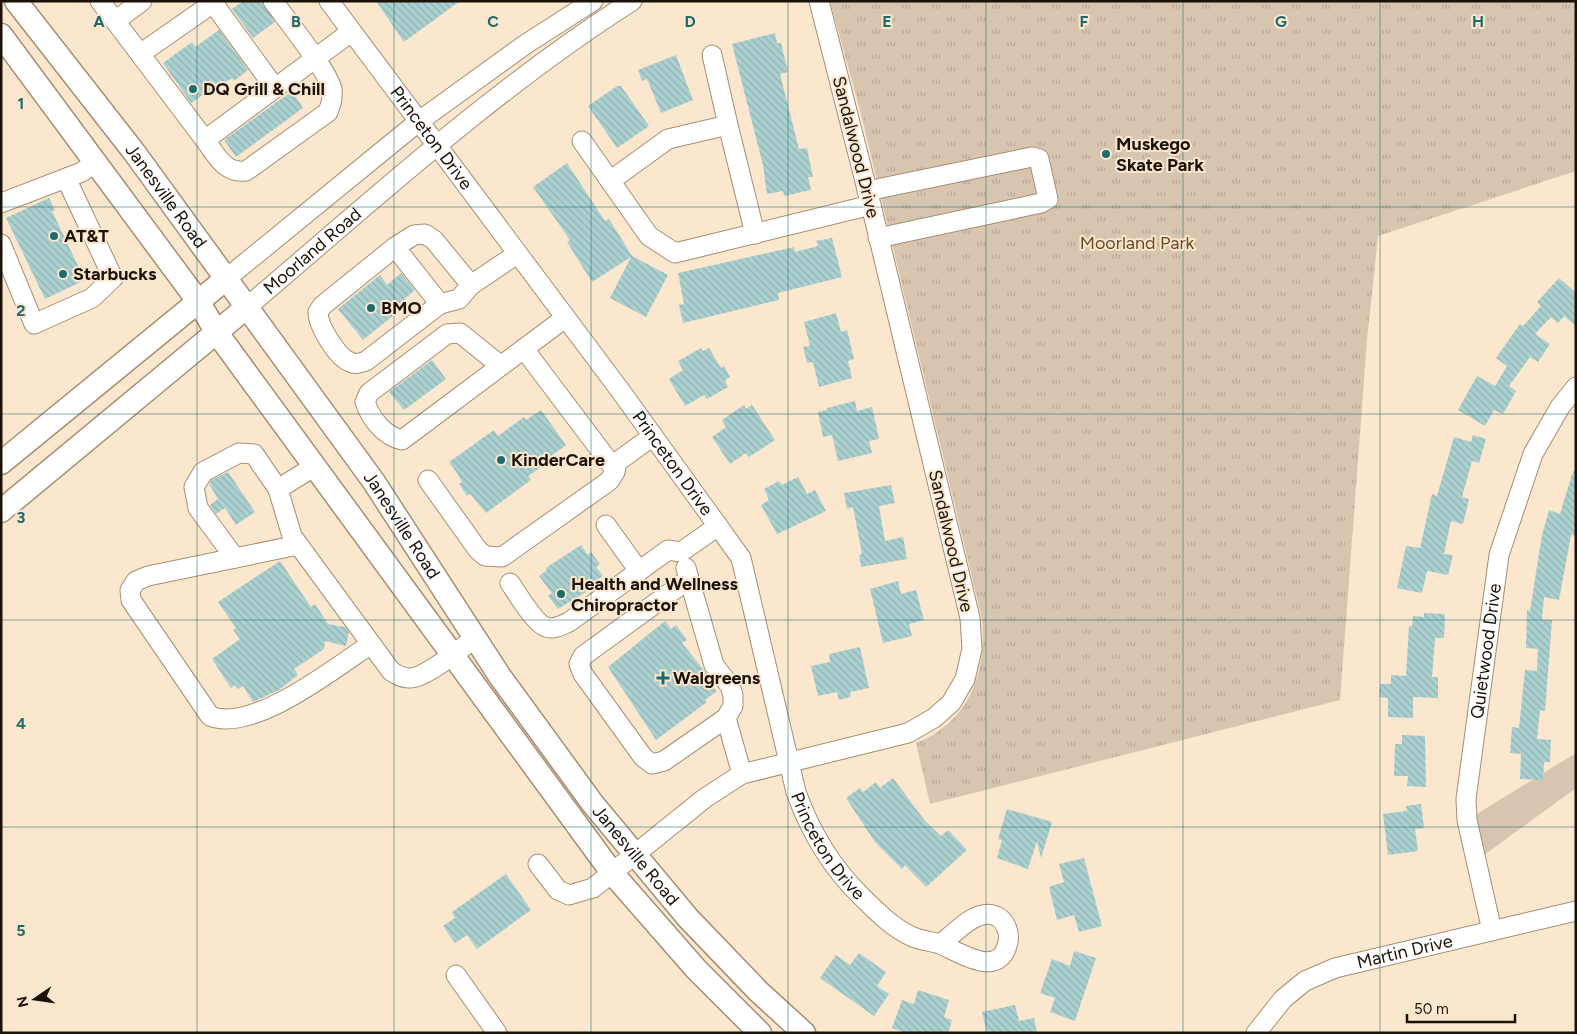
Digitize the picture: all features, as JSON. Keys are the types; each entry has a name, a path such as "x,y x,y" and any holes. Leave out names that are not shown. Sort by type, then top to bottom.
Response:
{"main road":[{"name":"Janesville Road","path":"16,1 134,152 374,482 498,675 582,789 634,856 688,918 758,992 804,1033"},
{"name":"Janesville Road","path":"1,35 198,302 217,333 454,654 613,874 696,969 760,1033"},
{"name":"Moorland Road","path":"1,462 227,278"},
{"name":"Moorland Road","path":"1,511 247,307"}],"street":[{"path":"100,1 227,169 236,172 246,171 328,112 333,101 332,88 273,1"},
{"path":"115,21 142,1"},
{"name":"Princeton Drive","path":"329,1 653,436 741,558 789,762 803,810 838,870 861,896 904,933 922,940 941,944"},
{"name":"Moorland Road","path":"227,278 418,122 526,44 593,1"},
{"name":"Moorland Road","path":"247,307 436,146 545,61 632,1"},
{"name":"Sandalwood Drive","path":"538,864 558,890 568,895 593,888 613,874 705,798 742,774 908,733 934,718 951,702 965,679 972,649 970,618 869,198 819,1"},
{"path":"140,54 214,2 275,88"},
{"path":"205,140 351,32"},
{"path":"712,55 755,234"},
{"path":"610,181 668,139 710,127 728,125"},
{"path":"582,141 648,236 675,253 755,234 869,198 1032,157 1039,159 1048,199 1041,203 878,238"},
{"path":"1,203 82,172 95,162"},
{"path":"1,244 34,324 92,298 113,278 66,178"},
{"path":"471,285 434,240 425,234 404,239 322,306 318,312 318,321 343,358 357,364 366,361 440,304 459,299 471,285 517,254"},
{"path":"395,247 440,304"},
{"path":"501,366 460,333 447,334 369,394 365,402 369,412 385,433 392,438 402,440 524,349 565,318"},
{"path":"524,349 610,463 617,462 653,436"},
{"name":"Quietwood Drive","path":"1492,931 1467,820 1466,799 1499,555 1533,454 1560,407 1576,387"},
{"path":"235,558 198,508 194,487 203,472 239,453 254,454 278,489 292,536 391,671 398,676 410,678 454,654 475,638"},
{"path":"428,480 478,550 485,556 502,557 609,481 617,462"},
{"path":"278,489 315,466"},
{"path":"606,525 639,571"},
{"path":"510,583 537,621 545,627 558,627 569,622 668,550 681,552 718,526"},
{"path":"298,545 148,576 136,581 130,590 134,606 210,716 217,719 240,717 279,705 371,644"},
{"path":"681,552 689,579 714,665 733,695 733,706 726,718 664,761 652,764 643,757 583,674 580,664 583,656 689,579"},
{"path":"726,718 742,774"},
{"name":"Martin Drive","path":"1256,1033 1260,1025 1283,1000 1305,981 1335,968 1576,911"},
{"path":"456,975 497,1033"}],"green space":[{"name":"Moorland Park","path":"830,1 1576,1 1576,171 1378,236 1367,340 1340,700 930,804 916,743 934,734 952,720 970,695 980,666 983,635 982,619 861,114"},
{"path":"1576,753 1576,788 1476,861 1467,820"}],"building":[{"path":"243,1 262,1 275,22 253,38 232,9"},
{"path":"376,1 460,1 404,42"},
{"path":"219,30 248,70 234,81 232,78 209,94 207,92 191,103 163,63 192,42 195,47"},
{"path":"775,33 777,43 781,43 788,72 780,74 799,149 807,148 813,177 808,177 811,190 784,196 783,191 767,194 763,165 732,44"},
{"path":"676,55 693,100 661,113 647,79 642,81 638,70"},
{"path":"617,86 621,86 649,126 617,148 588,106"},
{"path":"292,91 303,108 236,157 224,140"},
{"path":"567,163 605,221 609,219 632,256 668,275 646,317 610,298 631,257 592,282 567,242 570,240 533,187"},
{"path":"49,198 55,210 52,211 79,268 82,267 87,279 45,299 6,218"},
{"path":"832,238 842,277 778,293 779,300 683,323 679,305 684,304 678,273 794,247 795,252 818,246 816,241"},
{"name":"BMO","path":"401,273 415,290 401,302 405,306 363,340 338,309 380,275 387,285"},
{"path":"1559,278 1576,293 1576,326 1564,316 1558,323 1551,317 1535,334 1550,344 1538,362 1530,357 1509,386 1516,391 1503,414 1494,410 1485,426 1458,410 1477,376 1495,386 1507,366 1496,358 1520,324 1523,326 1541,306 1537,302"},
{"path":"836,313 841,332 847,330 854,359 848,361 852,378 819,387 813,362 807,363 803,347 810,346 804,322"},
{"path":"701,348 703,351 709,348 721,368 724,366 730,377 725,380 728,387 707,399 704,395 685,406 669,379 683,370 678,361"},
{"path":"432,360 446,379 404,410 389,392"},
{"path":"855,401 857,411 872,407 879,439 869,441 872,453 838,461 832,435 823,437 818,412"},
{"path":"744,405 746,409 752,405 775,440 749,457 746,453 730,464 712,437 726,427 722,420"},
{"name":"KinderCare","path":"541,410 566,445 551,456 553,459 528,476 531,480 486,513 470,494 467,496 459,484 462,482 449,462 494,430 498,436 524,417 526,420"},
{"path":"1473,435 1486,439 1479,463 1472,461 1462,497 1469,499 1463,524 1451,521 1444,554 1453,555 1448,575 1427,571 1422,593 1397,588 1406,546 1420,548 1432,494 1437,496 1454,437 1471,442"},
{"path":"1573,471 1576,472 1576,536 1571,535 1559,600 1544,597 1542,620 1552,620 1545,711 1540,710 1537,739 1551,740 1550,762 1544,762 1543,780 1520,779 1521,754 1510,753 1512,727 1519,728 1525,670 1537,671 1538,649 1526,648 1527,610 1530,611 1542,535 1549,510 1560,514"},
{"path":"228,472 255,512 236,525 225,508 216,514 210,505 218,499 209,484 211,480"},
{"path":"798,477 807,494 815,490 826,511 777,534 761,505 769,500 764,489 779,481 782,485"},
{"path":"891,485 895,503 879,506 885,541 903,537 907,559 861,567 859,555 862,554 853,507 847,509 844,493"},
{"path":"581,545 588,555 591,552 600,564 596,567 603,576 594,582 597,585 558,609 548,596 552,593 539,576 547,570 546,568"},
{"path":"280,561 311,607 315,604 328,624 345,627 349,632 346,646 325,641 324,649 294,669 298,675 279,690 253,702 243,686 238,689 235,685 231,688 212,659 240,639 233,630 236,628 218,602"},
{"path":"898,581 901,594 916,590 924,620 909,624 912,636 883,643 870,589"},
{"path":"1424,613 1445,614 1444,638 1435,638 1432,677 1438,677 1438,698 1413,697 1413,718 1388,717 1388,698 1379,697 1380,684 1391,684 1391,675 1406,676 1409,626 1412,626 1413,616 1424,617"},
{"name":"Walgreens","path":"665,621 671,629 676,625 687,640 682,643 715,684 713,686 717,691 705,700 707,702 656,740 608,667"},
{"path":"860,647 869,688 850,692 851,697 839,700 837,692 818,696 811,666 830,662 829,654"},
{"path":"1402,735 1425,736 1426,787 1407,786 1408,776 1394,776 1395,744 1402,744"},
{"path":"893,778 925,821 941,836 948,830 967,850 926,887 905,865 902,869 875,842 846,798 860,788 863,792 876,782 880,788"},
{"path":"1421,804 1424,828 1415,829 1418,851 1388,855 1383,814 1407,811 1406,806"},
{"path":"1007,809 1052,822 1041,858 1037,841 1028,869 997,858 1002,840 998,839"},
{"path":"1084,858 1102,926 1079,932 1074,915 1057,920 1049,887 1064,882 1059,864"},
{"path":"506,874 531,910 477,949 467,935 455,943 443,926 455,918 452,912"},
{"path":"1074,951 1096,958 1075,1021 1050,1012 1055,998 1040,993 1052,959 1070,966"},
{"path":"859,953 886,972 877,986 889,994 874,1016 820,978 836,955 850,965"},
{"path":"918,990 949,1000 944,1017 952,1020 948,1033 905,1033 892,1028 902,1000 914,1004"},
{"path":"1015,1005 1019,1021 1034,1018 1037,1033 987,1033 982,1012"}],"place":[{"name":"DQ Grill & Chill","path":"193,89"},
{"name":"Muskego Skate Park","path":"1106,154"},
{"name":"AT&T","path":"54,236"},
{"name":"Starbucks","path":"63,274"},
{"name":"BMO","path":"371,308"},
{"name":"KinderCare","path":"501,460"},
{"name":"Health and Wellness Chiropractor","path":"561,594"},
{"name":"Walgreens","path":"663,678"}]}
